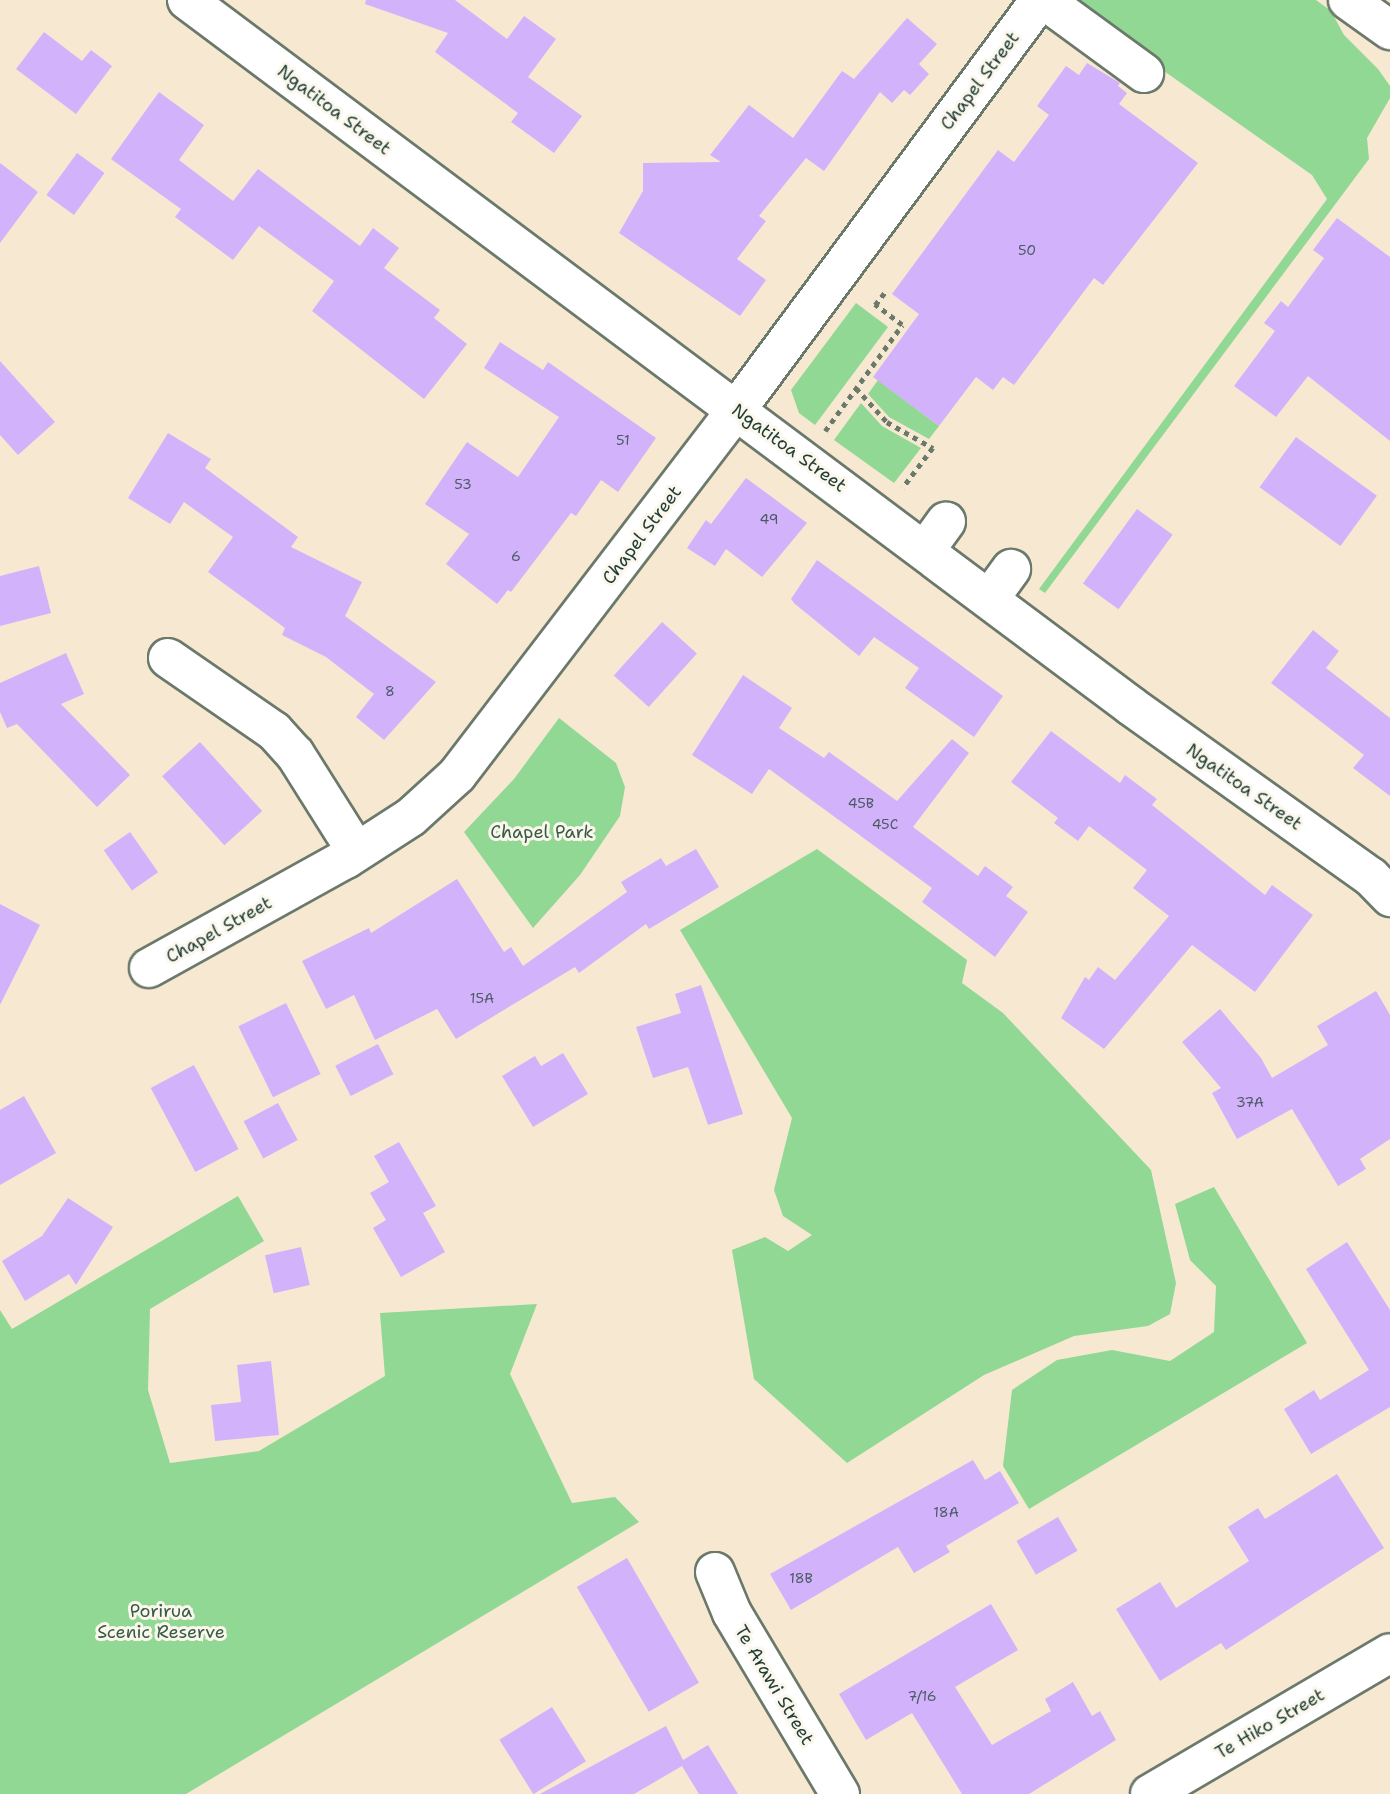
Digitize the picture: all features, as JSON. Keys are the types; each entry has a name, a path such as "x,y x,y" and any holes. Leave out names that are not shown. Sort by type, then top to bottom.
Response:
{"street":[{"name":"Ngatitoa Street","path":"187,0 737,410 936,535 1001,584 1130,706 1371,877 1390,897"},
{"name":"Chapel Street","path":"149,968 411,817 475,756 1042,0"},
{"path":"1042,0 1144,72"},
{"path":"1348,0 1390,30"},
{"path":"168,658 274,732 295,754 356,851"},
{"name":"Te Arawi Street","path":"715,1572 732,1614 840,1794"},
{"name":"Te Hiko Street","path":"1150,1794 1390,1653"}],"path":[{"path":"821,436 902,325 875,305 885,292"},
{"path":"856,388 887,422 933,448 899,494"}],"green space":[{"path":"1078,0 1316,0 1331,11 1344,35 1378,69 1390,86 1390,98 1367,138 1369,159 1045,593 1039,589 1327,199 1312,175 1073,7"},
{"path":"856,303 888,327 815,425 799,413 791,390"},
{"path":"878,380 939,426 929,439 889,417 868,394"},
{"path":"861,403 882,426 921,448 894,483 834,440"},
{"name":"Chapel Park","path":"559,718 616,763 625,787 620,816 580,875 533,928 464,832 514,779"},
{"path":"817,849 967,960 962,983 1003,1013 1151,1170 1176,1283 1170,1314 1148,1326 1074,1336 984,1375 847,1463 754,1379 732,1250 765,1237 788,1251 812,1235 783,1216 774,1190 792,1118 680,930"},
{"path":"1214,1187 1307,1343 1029,1509 1003,1466 1012,1390 1057,1360 1112,1350 1170,1361 1214,1332 1216,1286 1190,1260 1175,1204"},
{"name":"Porirua Scenic Reserve","path":"238,1196 264,1241 150,1309 148,1390 170,1463 259,1451 385,1376 380,1313 537,1304 510,1374 572,1503 615,1497 639,1522 186,1794 0,1794 0,1310 12,1329"}],"building":[{"path":"366,0 455,0 507,39 524,16 556,39 528,77 582,116 554,153 511,122 518,113 435,52 448,33 365,4"},
{"path":"907,18 937,44 919,64 929,74 910,95 904,90 892,103 880,92 824,171 806,158 759,216 766,221 737,259 766,280 740,316 619,233 643,191 643,163 721,162 710,155 749,105 793,138 842,71 854,79"},
{"path":"44,32 82,61 91,50 112,66 76,114 16,69"},
{"path":"1087,63 1120,83 1118,86 1127,93 1119,104 1198,163 1103,285 1094,278 1014,385 1003,377 993,390 976,377 939,426 873,377 919,314 892,294 998,150 1014,162 1049,115 1037,106 1066,66 1079,75"},
{"path":"159,92 204,125 179,160 233,201 258,169 360,246 373,228 399,248 384,268 440,310 434,318 467,344 424,399 312,311 334,281 259,226 233,260 175,217 181,209 111,159"},
{"path":"77,153 105,173 74,215 46,195"},
{"path":"0,163 38,192 0,243"},
{"path":"1337,218 1390,257 1390,441 1308,376 1276,417 1234,386 1275,331 1264,323 1281,301 1288,307 1324,258 1313,250"},
{"path":"500,342 543,370 548,362 656,438 618,492 601,480 576,516 571,513 511,592 508,590 497,604 446,564 469,534 425,504 467,442 518,477 559,417 484,368"},
{"path":"0,361 55,422 18,455 0,435"},
{"path":"168,433 211,459 205,468 298,537 291,547 362,582 345,616 436,682 384,740 356,717 374,694 326,657 282,635 285,628 208,572 233,537 184,502 170,524 128,498"},
{"path":"1296,437 1377,496 1340,546 1260,487"},
{"path":"746,478 807,523 762,577 726,549 715,566 687,548 706,520 711,524"},
{"path":"1137,509 1173,535 1119,609 1083,583"},
{"path":"817,560 1003,696 974,737 905,688 919,668 874,637 859,656 795,604 791,599"},
{"path":"39,566 51,613 0,626 0,576"},
{"path":"662,622 697,653 649,707 614,676"},
{"path":"1313,630 1339,651 1326,668 1390,718 1390,796 1353,768 1364,755 1271,683"},
{"path":"66,653 84,694 61,704 130,775 97,807 17,724 7,728 0,712 0,683"},
{"path":"743,675 792,708 779,728 824,758 829,752 897,801 952,739 969,753 913,827 978,876 985,866 1013,887 1006,896 1028,912 995,957 922,902 932,888 769,769 752,794 692,755"},
{"path":"1051,731 1120,783 1125,775 1157,799 1152,805 1265,895 1272,885 1313,915 1255,992 1192,945 1104,1049 1061,1018 1085,977 1089,980 1098,967 1115,980 1169,916 1133,888 1147,870 1089,826 1078,841 1054,823 1058,818 1011,782"},
{"path":"200,742 262,811 224,845 162,776"},
{"path":"130,832 158,872 132,890 104,850"},
{"path":"696,849 719,887 649,929 646,924 579,973 575,967 456,1039 437,1009 375,1040 354,995 326,1009 302,961 369,928 371,933 457,879 504,952 511,947 523,966 627,892 621,882 661,858 666,866"},
{"path":"0,904 40,925 0,1005"},
{"path":"701,985 743,1114 708,1125 688,1067 653,1078 636,1027 681,1013 675,994"},
{"path":"1376,991 1390,1015 1390,1139 1360,1159 1366,1169 1338,1186 1292,1109 1237,1139 1212,1093 1221,1088 1182,1042 1220,1009 1261,1058 1272,1078 1328,1045 1317,1026"},
{"path":"286,1003 321,1074 273,1097 238,1026"},
{"path":"378,1044 393,1074 351,1096 335,1066"},
{"path":"563,1053 588,1094 533,1127 502,1076 535,1056 541,1066"},
{"path":"194,1065 239,1149 195,1172 151,1088"},
{"path":"24,1096 56,1153 0,1185 0,1110"},
{"path":"278,1103 298,1140 263,1158 244,1121"},
{"path":"399,1142 436,1206 423,1213 445,1252 401,1277 373,1228 386,1220 370,1193 389,1182 374,1156"},
{"path":"68,1198 113,1227 76,1285 69,1274 25,1301 2,1261 42,1236"},
{"path":"1347,1242 1390,1310 1390,1407 1311,1454 1284,1409 1314,1390 1320,1400 1369,1370 1306,1269"},
{"path":"301,1247 310,1285 274,1293 265,1255"},
{"path":"271,1361 279,1435 215,1441 211,1405 241,1402 237,1365"},
{"path":"973,1460 985,1480 1000,1471 1019,1503 946,1546 950,1552 914,1573 898,1547 791,1610 770,1574"},
{"path":"1337,1474 1384,1548 1226,1650 1221,1643 1160,1681 1116,1609 1160,1582 1176,1608 1249,1561 1228,1527 1258,1508 1265,1519"},
{"path":"1058,1517 1078,1551 1036,1575 1016,1541"},
{"path":"627,1558 699,1683 649,1712 577,1587"},
{"path":"991,1604 1018,1650 955,1687 992,1745 1051,1711 1045,1699 1073,1682 1092,1716 1100,1711 1116,1740 1029,1794 962,1794 912,1713 866,1740 839,1694"},
{"path":"552,1707 586,1761 533,1794 499,1740"},
{"path":"666,1726 683,1760 708,1745 738,1794 699,1794 682,1766 634,1794 540,1794"}]}
